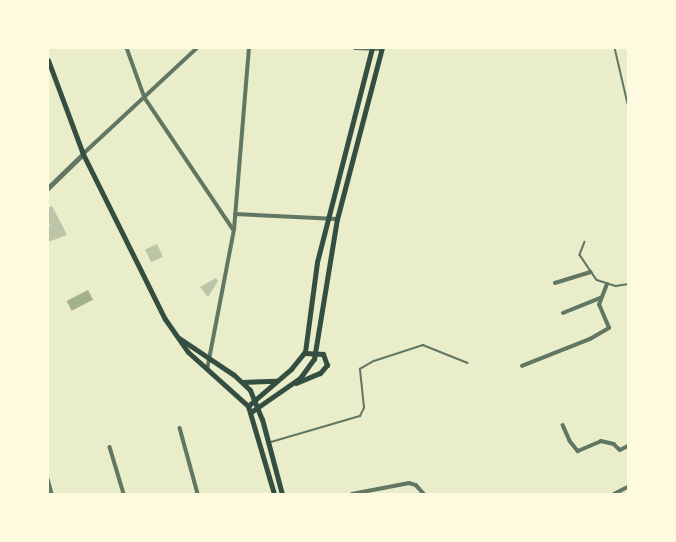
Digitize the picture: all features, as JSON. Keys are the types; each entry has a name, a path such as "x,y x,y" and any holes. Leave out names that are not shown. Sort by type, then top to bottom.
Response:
{"main road":[{"path":"248,406 300,361 304,353 317,262 327,217 372,48"},
{"path":"290,386 310,367 316,352 327,265 337,219 382,49"},
{"path":"48,60 83,154 161,311 188,352 248,406 274,494"},
{"path":"360,91 370,94"},
{"path":"317,262 327,265"},
{"path":"177,336 242,382 254,400 258,408 282,494"},
{"path":"251,412 290,386 325,369 326,358 316,352 304,353"},
{"path":"242,382 277,381"}],"street":[{"path":"127,48 144,98 234,230"},
{"path":"48,188 197,48"},
{"path":"207,370 234,230 249,48"},
{"path":"355,48 382,49"},
{"path":"235,214 327,217 337,219"},
{"path":"555,283 590,272"},
{"path":"522,366 590,339 609,328 599,305 600,298 607,284"},
{"path":"562,313 600,298"},
{"path":"563,425 570,441 578,451 601,441 614,444 620,450 628,446"},
{"path":"180,428 198,494"},
{"path":"110,447 124,494"},
{"path":"48,479 52,494"},
{"path":"352,494 409,483 416,485 424,494"},
{"path":"614,494 628,487"}],"lane":[{"path":"615,48 628,104"},
{"path":"585,242 579,252 590,272 597,280 616,286 628,284"},
{"path":"268,443 360,416 364,408 360,369 374,361 423,345 468,364"}],"shaded area":[{"path":"88,290 93,300 72,311 67,301"}],"building":[{"path":"52,206 67,235 48,242 48,226 51,224 48,224 48,208"},
{"path":"157,244 163,257 151,262 145,249"},
{"path":"216,278 218,281 208,297 200,287"}]}
